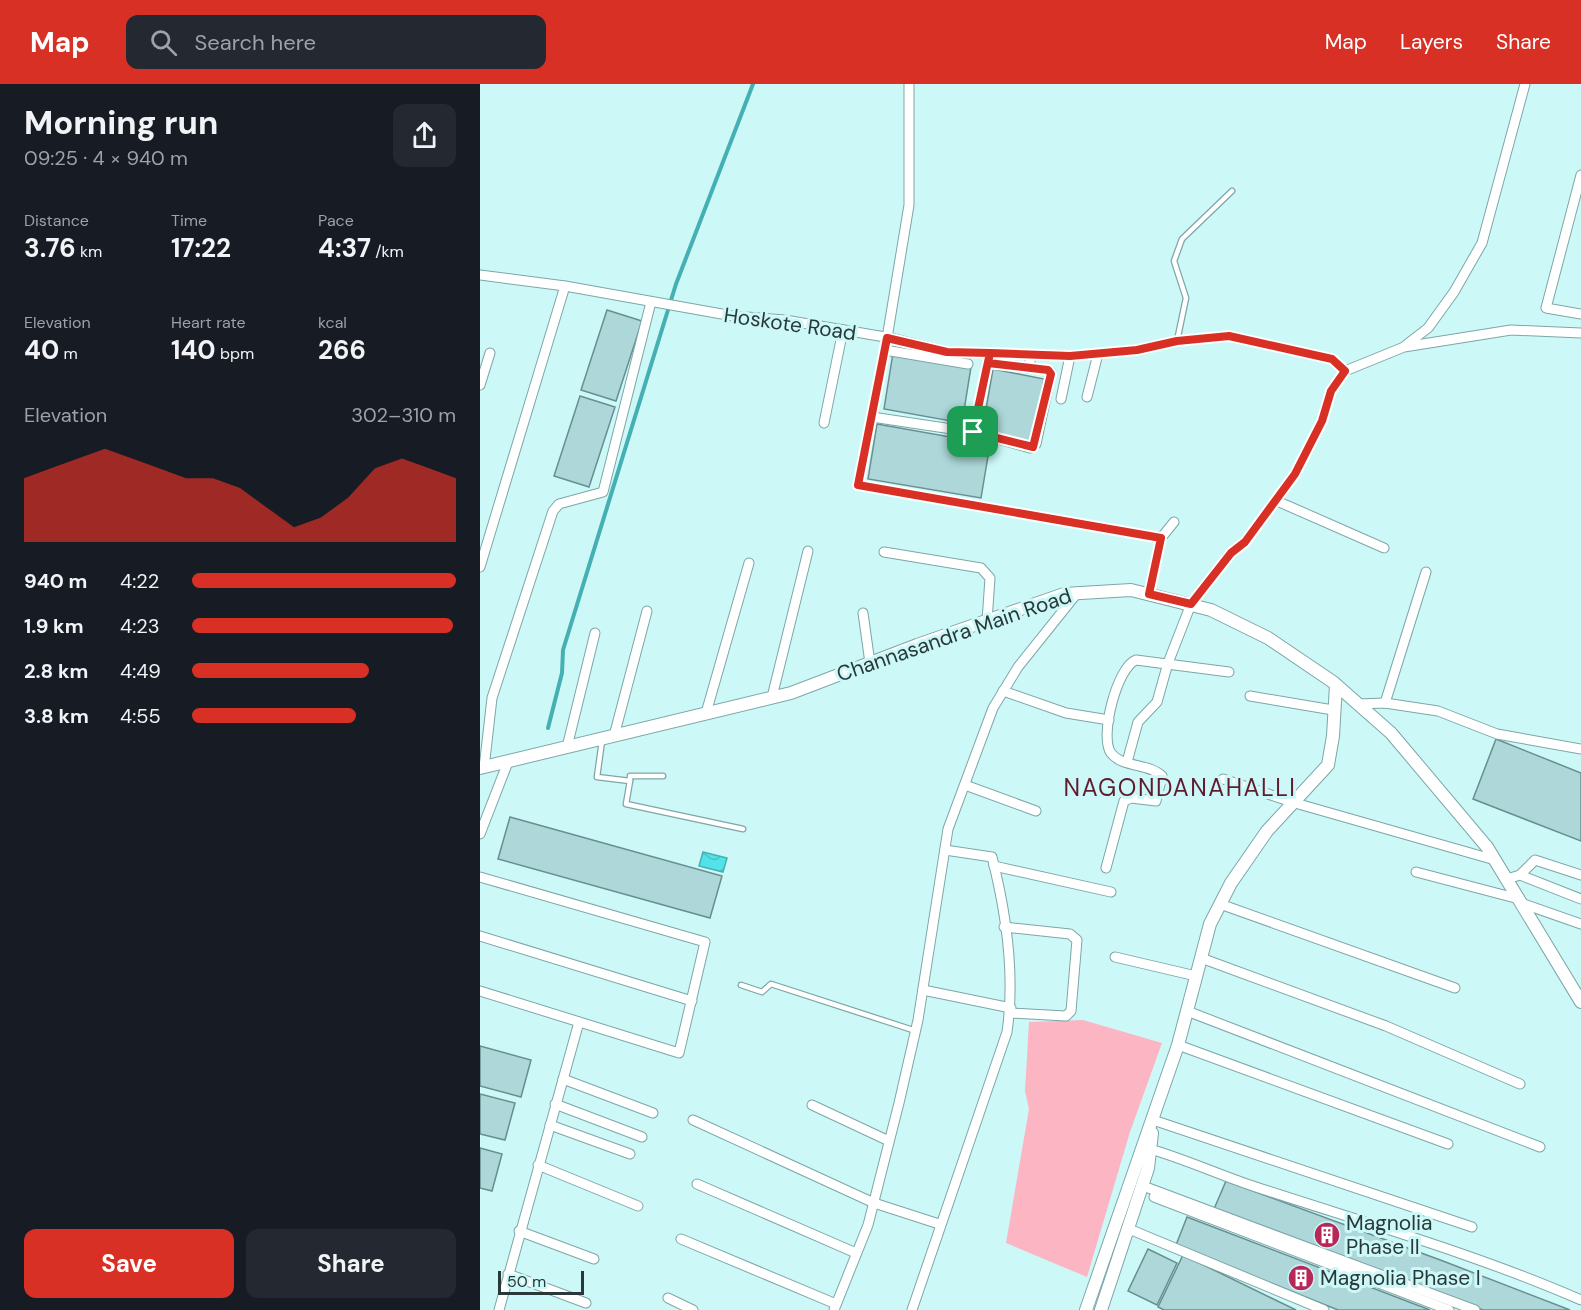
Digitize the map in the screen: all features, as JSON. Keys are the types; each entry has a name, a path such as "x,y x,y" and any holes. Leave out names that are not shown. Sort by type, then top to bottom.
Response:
{"street":[{"path":"909,84 909,205 885,350 858,485 1161,538"},
{"path":"1404,347 1428,327 1454,292 1482,243 1525,84"},
{"path":"1581,175 1546,308 1581,314"},
{"name":"Hoskote Road","path":"480,275 565,286 733,316 784,320 887,338 947,352 1070,356 1137,350 1177,341 1229,336 1332,359 1345,371"},
{"path":"480,567 565,286"},
{"path":"482,768 492,698 553,511 559,504 603,492 651,302"},
{"path":"824,423 843,330"},
{"path":"1126,762 1136,725 1156,704 1168,663 1191,604 1231,553 1245,542 1295,474 1322,421 1331,391 1345,371 1404,347 1511,330 1581,333"},
{"path":"885,350 968,364"},
{"path":"988,363 1048,370 1051,374 1036,444 1030,448 973,432 990,353"},
{"path":"480,385 490,354"},
{"path":"1029,368 1031,354"},
{"path":"1087,397 1098,354"},
{"path":"1061,399 1070,356"},
{"path":"872,417 965,431"},
{"path":"1277,501 1384,548"},
{"path":"1149,594 1161,538 1174,522"},
{"path":"772,697 808,551"},
{"path":"884,552 981,568 990,578 987,621"},
{"path":"706,713 749,563"},
{"path":"1384,703 1426,572"},
{"name":"Channasandra Main Road","path":"482,768 772,697 1064,594 1131,590 1211,610 1268,638 1336,685 1391,733 1487,847 1576,986 1581,1002"},
{"path":"681,1239 835,1307 874,1203 916,1031 948,829 993,708 1018,666 1078,592"},
{"path":"608,737 647,611"},
{"path":"863,612 870,663"},
{"path":"567,747 595,633"},
{"path":"1106,868 1124,801 1131,798 1156,801 1162,776 1126,762 1110,752 1107,743 1109,720 1118,686 1130,662 1136,660 1168,663 1229,672"},
{"path":"1086,1310 1135,1163 1153,1120 1178,1045 1210,924 1231,883 1267,831 1328,765 1333,736 1336,685"},
{"path":"1003,692 1066,713 1109,720"},
{"path":"1250,696 1333,710"},
{"path":"1358,704 1384,703 1438,711 1497,734 1581,749"},
{"path":"480,834 508,762"},
{"path":"1223,779 1295,803 1495,860"},
{"path":"965,785 1036,811"},
{"path":"912,1310 939,1224 1007,1032 1010,1011 1004,927 992,857 945,850"},
{"path":"1507,879 1520,874 1535,860 1581,875"},
{"path":"994,866 1111,892"},
{"path":"1416,872 1520,901 1581,924"},
{"path":"1520,874 1581,899"},
{"path":"480,877 705,942 679,1053 480,991"},
{"path":"1220,904 1455,988"},
{"path":"923,990 1010,1011 1066,1016 1071,1011 1077,940 1070,934 1004,927"},
{"path":"480,936 692,1000"},
{"path":"1115,957 1196,976"},
{"path":"1201,958 1386,1026 1520,1084"},
{"path":"1187,1011 1540,1147"},
{"path":"498,1310 579,1022"},
{"path":"1178,1045 1448,1144"},
{"path":"563,1079 653,1113"},
{"path":"555,1104 642,1137"},
{"path":"812,1105 889,1141"},
{"path":"693,1120 874,1203 939,1224"},
{"path":"1101,1310 1149,1168 1153,1120"},
{"path":"1153,1120 1472,1227"},
{"path":"550,1125 630,1154"},
{"path":"1150,1149 1258,1188 1466,1256 1537,1281 1581,1300"},
{"path":"538,1166 638,1206"},
{"path":"697,1184 856,1253"},
{"path":"1142,1188 1449,1310"},
{"path":"1142,1188 1476,1310"},
{"path":"1129,1229 1324,1310"},
{"path":"519,1231 594,1259"},
{"path":"508,1274 586,1304"},
{"path":"668,1298 693,1310"}],"lane":[{"path":"1177,341 1186,298 1174,261 1182,239 1232,191"},
{"path":"608,737 597,777 630,782"},
{"path":"663,776 630,776 626,804 743,829"},
{"path":"741,985 762,992 771,984 916,1031"}],"shaded area":[{"path":"1083,1020 1162,1043 1130,1132 1087,1277 1006,1243 1029,1109 1025,1091 1029,1022"}],"water":[{"path":"703,852 727,858 723,872 699,866"}],"building":[{"path":"607,310 642,321 616,401 581,390"},
{"path":"893,353 971,367 962,423 884,409"},
{"path":"993,369 1044,379 1032,443 982,432"},
{"path":"580,396 615,407 589,487 554,476"},
{"path":"877,424 990,444 981,498 868,479"},
{"path":"1496,739 1581,773 1581,841 1473,799"},
{"path":"510,817 722,876 710,918 498,859"},
{"path":"480,1046 531,1060 521,1097 480,1086"},
{"path":"480,1094 515,1103 505,1140 480,1134"},
{"path":"480,1148 502,1154 492,1191 480,1188"},
{"name":"Magnolia Phase II","path":"1226,1181 1570,1310 1483,1310 1214,1209"},
{"name":"Magnolia Phase I","path":"1187,1217 1430,1310 1338,1310 1176,1245"},
{"path":"1148,1249 1177,1263 1157,1305 1128,1291"},
{"path":"1183,1255 1296,1310 1164,1310 1158,1307"}],"waterway":[{"path":"548,728 562,673 563,650 676,284 753,84"}],"place":[{"name":"Magnolia Phase II","path":"1327,1235"},
{"name":"Magnolia Phase I","path":"1301,1278"}],"district":[{"name":"NAGONDANAHALLI","path":"1180,788"}],"route":[{"path":"973,432 975,435 1033,447 1036,444 1051,374 1048,370 988,363 990,353 947,352 887,338 858,485 1161,538 1149,594 1191,604 1231,553 1245,542 1268,514 1295,474 1322,421 1331,391 1345,371 1332,359 1302,350 1229,336 1177,341 1137,350 1070,356 990,353 973,432"}]}
